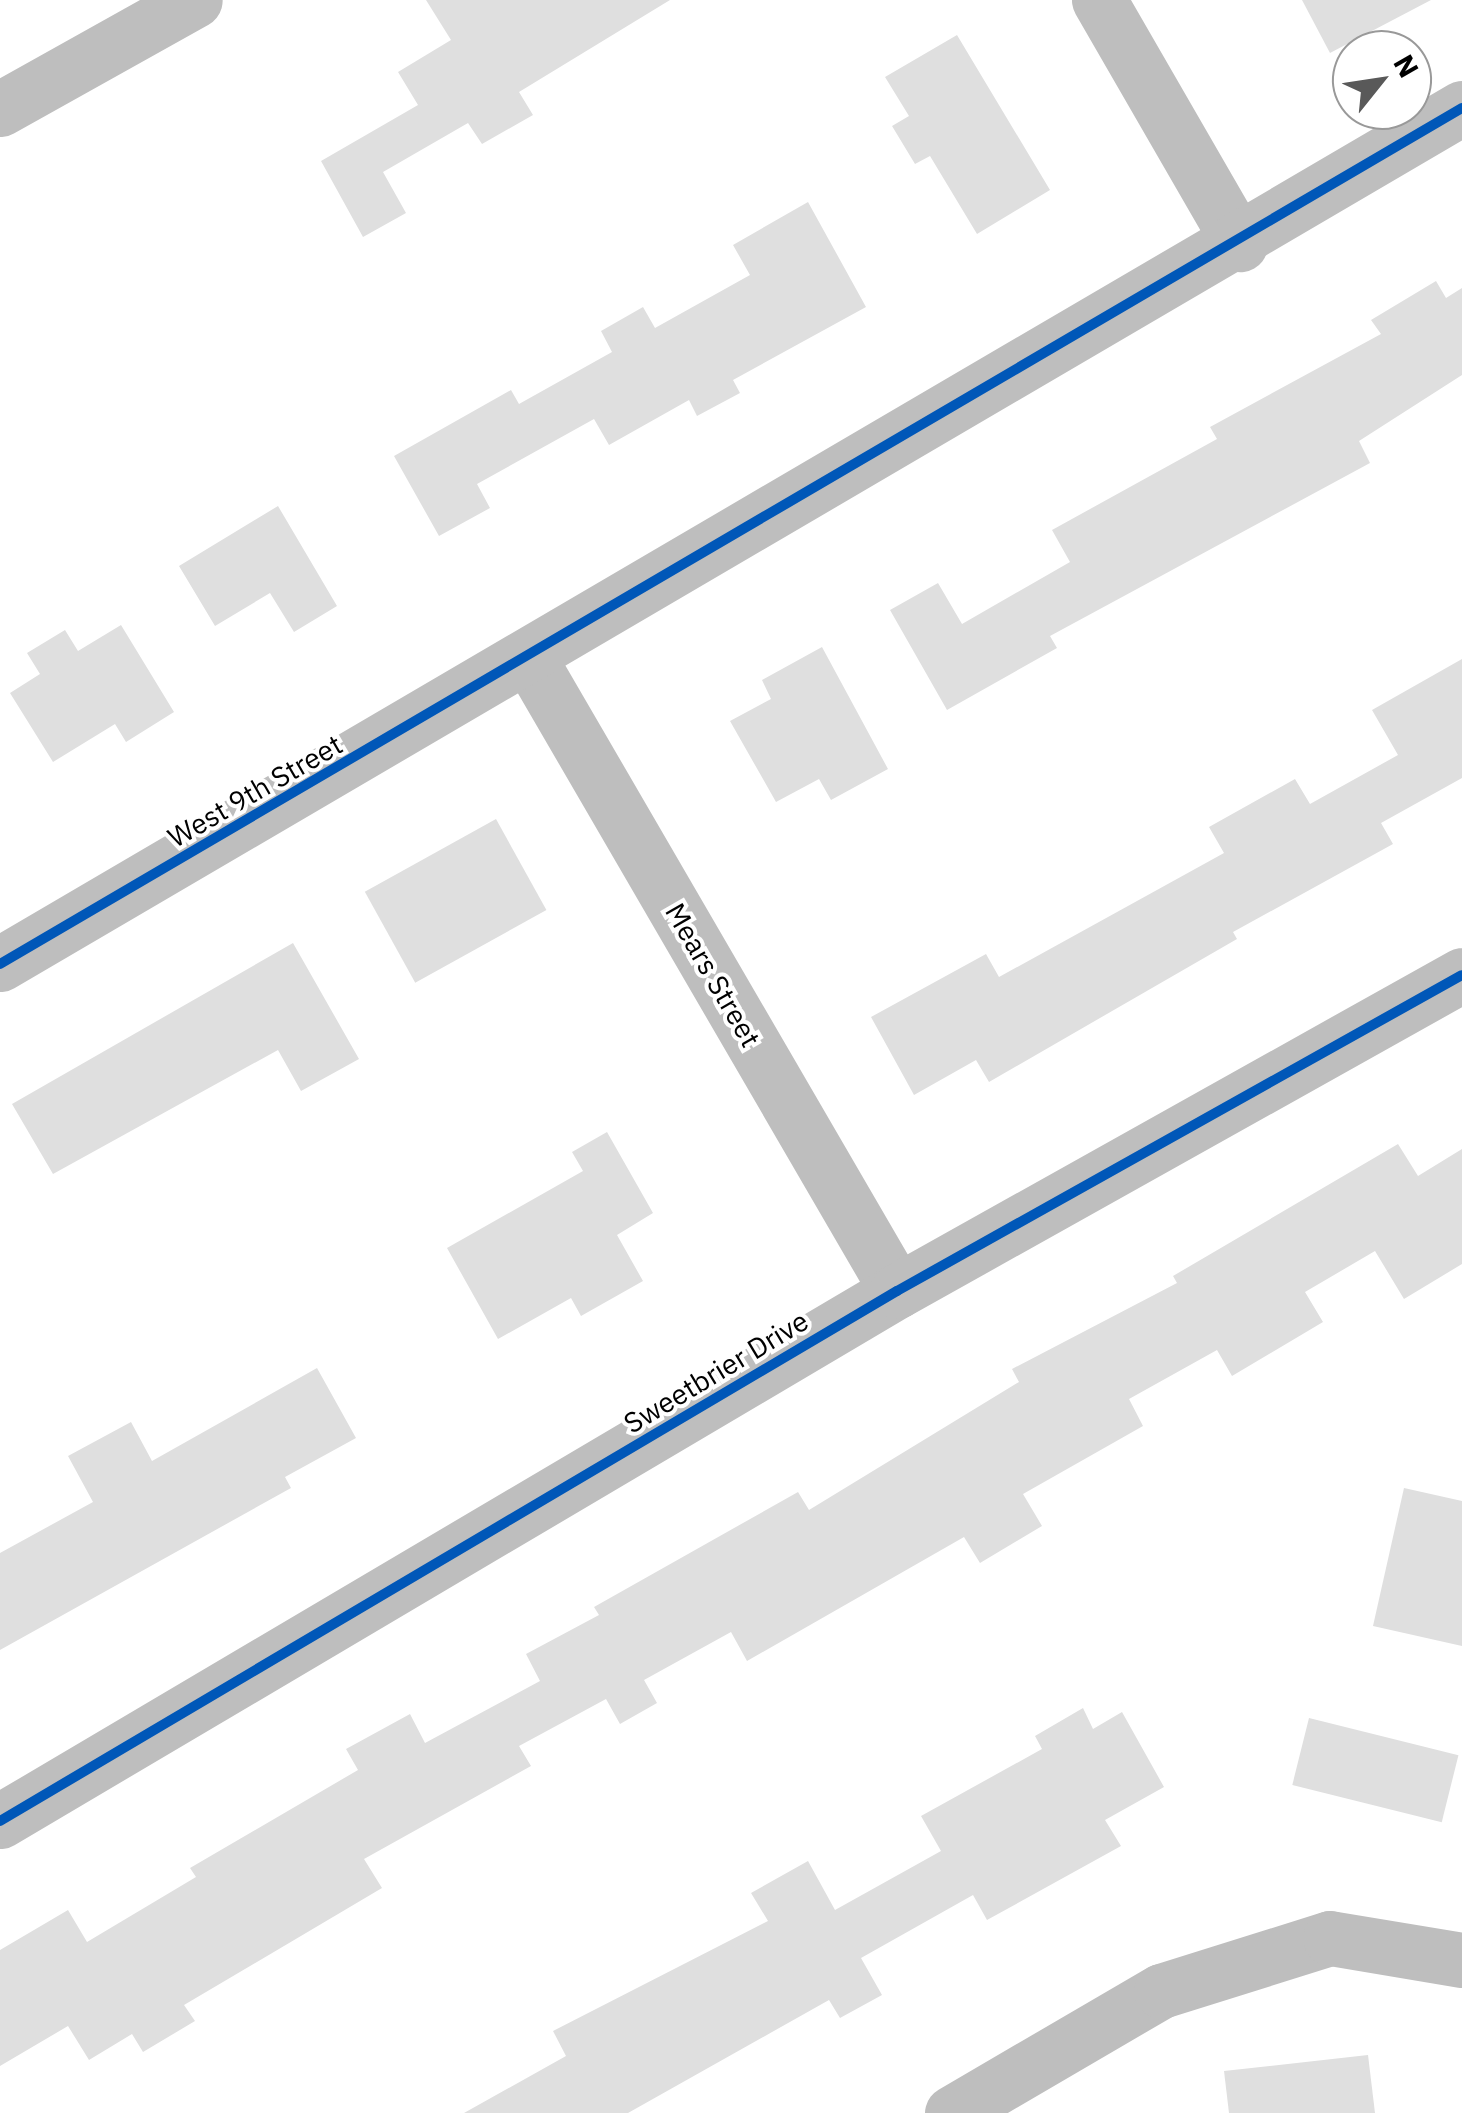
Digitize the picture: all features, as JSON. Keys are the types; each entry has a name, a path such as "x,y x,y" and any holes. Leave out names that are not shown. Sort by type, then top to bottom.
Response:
{"street":[{"path":"1098,0 1240,244"},
{"path":"0,109 159,9"},
{"name":"West 9th Street","path":"0,964 1240,244 1462,108"},
{"name":"Mears Street","path":"529,658 897,1292"},
{"name":"Sweetbrier Drive","path":"0,1822 897,1292 1462,975"},
{"path":"952,2113 1161,1992 1330,1938 1462,1960"}],"building":[{"path":"426,0 670,0 519,92 533,115 482,144 468,123 383,172 406,213 363,237 321,161 418,105 398,72 451,40"},
{"path":"1302,0 1431,0 1374,30 1332,30 1330,53"},
{"path":"957,35 1050,190 977,234 930,156 915,164 892,126 909,116 885,77"},
{"path":"808,202 866,307 733,380 740,393 697,416 689,400 609,445 594,419 477,484 490,508 439,536 394,456 511,390 519,404 612,352 601,331 643,307 655,328 750,275 733,245"},
{"path":"1436,281 1446,298 1462,288 1462,375 1359,441 1370,463 1050,636 1057,648 947,710 890,610 938,583 962,624 1070,562 1052,530 1217,439 1210,427 1381,334 1371,320"},
{"path":"278,506 337,606 294,632 270,593 215,626 179,566"},
{"path":"121,625 174,712 126,742 115,724 53,762 10,693 40,674 27,653 65,630 78,651"},
{"path":"822,647 888,769 831,800 819,779 776,802 730,721 771,699 762,680"},
{"path":"1462,659 1462,778 1381,823 1393,844 1233,932 1237,939 989,1082 976,1060 914,1095 871,1017 986,954 999,977 1224,853 1209,827 1295,779 1310,804 1398,755 1372,710"},
{"path":"496,819 546,910 415,983 365,892"},
{"path":"293,943 359,1059 301,1091 278,1050 53,1174 12,1104"},
{"path":"607,1132 653,1213 617,1235 643,1281 581,1316 571,1298 498,1339 447,1248 583,1171 572,1152"},
{"path":"1398,1144 1418,1176 1462,1149 1462,1264 1404,1299 1375,1251 1305,1292 1323,1322 1232,1376 1217,1350 1129,1399 1143,1426 1023,1494 1042,1526 980,1563 964,1537 747,1661 731,1632 644,1680 657,1703 620,1724 606,1699 519,1746 531,1766 364,1859 382,1888 184,2005 195,2021 143,2052 132,2034 89,2060 68,2026 0,2066 0,1950 68,1910 87,1942 196,1877 190,1868 358,1770 346,1749 410,1714 425,1743 540,1681 526,1654 599,1615 594,1607 798,1492 809,1510 1019,1382 1012,1369 1177,1283 1173,1276"},
{"path":"317,1368 356,1438 285,1477 291,1488 0,1650 0,1553 93,1502 68,1456 131,1422 152,1461"},
{"path":"1404,1488 1462,1501 1462,1646 1373,1626"},
{"path":"1083,1708 1093,1729 1122,1712 1164,1787 1105,1820 1121,1846 987,1920 973,1895 861,1958 882,1995 840,2018 829,2000 628,2113 464,2113 566,2056 553,2031 768,1921 751,1893 808,1861 835,1910 941,1851 921,1816 1042,1749 1035,1736"},
{"path":"1309,1718 1458,1755 1442,1822 1292,1785"},
{"path":"1368,2055 1375,2113 1229,2113 1224,2071"}],"cycle path":[{"path":"0,964 1462,108"},
{"path":"0,1821 897,1291 1462,975"}]}
